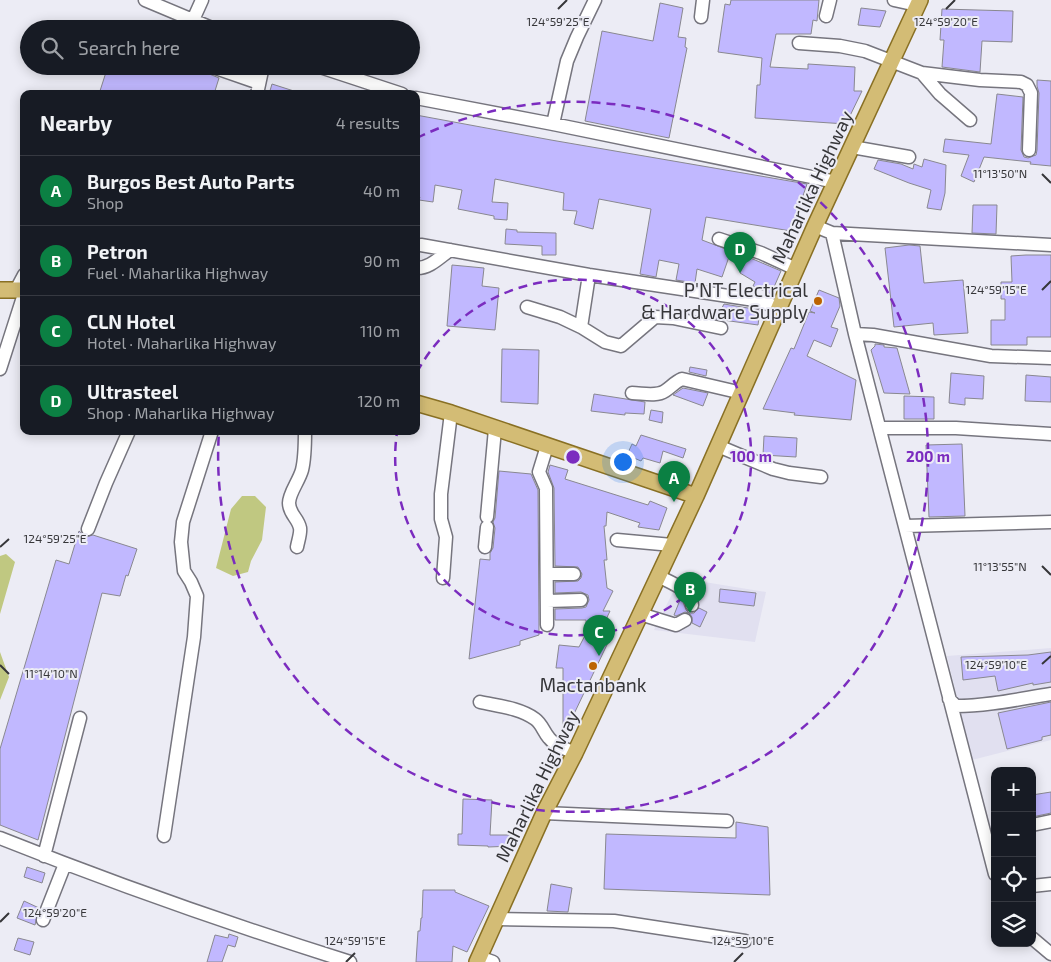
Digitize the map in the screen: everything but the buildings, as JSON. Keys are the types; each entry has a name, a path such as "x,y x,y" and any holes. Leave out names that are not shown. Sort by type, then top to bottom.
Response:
{"main road":[{"name":"Maharlika Highway","path":"483,960 496,919 544,813 575,753 696,496 815,226 919,3"},
{"path":"0,290 20,291"},
{"path":"420,404 696,496"}],"street":[{"path":"144,0 192,20 202,0"},
{"path":"553,124 567,61 595,0"},
{"path":"701,17 703,0"},
{"path":"826,16 830,0"},
{"path":"894,0 919,3"},
{"path":"799,42 840,46 865,51 922,73 980,80 1021,82 1027,85 1031,93 1029,150"},
{"path":"922,73 940,94 970,120"},
{"path":"230,75 258,88 261,75"},
{"path":"344,75 390,90"},
{"path":"420,99 836,182"},
{"path":"852,147 909,157"},
{"path":"815,226 832,233 1051,245"},
{"path":"832,233 856,334 950,699 989,832 993,857"},
{"path":"720,239 761,253 796,269"},
{"path":"420,245 589,276 729,296 780,307"},
{"path":"420,268 431,264 450,250"},
{"path":"581,327 589,276"},
{"path":"0,368 20,295"},
{"path":"527,307 560,317 605,342 621,346 655,317 673,318 721,328"},
{"path":"856,334 873,335 991,356 1051,358"},
{"path":"632,392 654,394 664,392 676,381 682,379 742,393"},
{"path":"443,578 446,537 442,520 441,494 451,414"},
{"path":"880,428 956,428 1051,434"},
{"path":"485,547 495,429"},
{"path":"88,529 127,435"},
{"path":"164,836 194,637 197,596 184,571 181,542 183,522 211,435"},
{"path":"297,547 301,529 298,520 291,514 289,505 302,470 305,435"},
{"path":"547,446 540,472 546,488 547,625"},
{"path":"718,446 773,469 821,477"},
{"path":"905,526 1051,522"},
{"path":"617,540 672,545"},
{"path":"547,574 574,574"},
{"path":"658,576 688,592 692,598 692,605"},
{"path":"547,601 581,600"},
{"path":"640,614 676,625 685,620"},
{"path":"950,699 956,706 971,706 1051,694"},
{"path":"480,702 523,712 533,717 541,723 548,737 557,745 575,753"},
{"path":"44,856 80,718"},
{"path":"544,813 727,821"},
{"path":"1036,824 1051,821"},
{"path":"0,838 148,896 333,959 350,962"},
{"path":"43,920 65,864"},
{"path":"1036,886 1051,884"},
{"path":"496,919 614,921 745,941"},
{"path":"1036,941 1051,954"}],"shaded area":[{"path":"680,578 766,592 755,642 654,630"},
{"path":"1051,648 1051,740 972,760 947,656"}],"green space":[{"path":"242,496 255,496 266,507 262,540 251,561 248,572 233,576 216,568 231,509"},
{"path":"6,554 15,562 0,614 0,556"},
{"path":"0,652 9,677 0,700"}],"place":[{"name":"Ultrasteel","path":"740,273"},
{"name":"P'NT Electrical & Hardware Supply","path":"818,301"},
{"name":"Burgos Best Auto Parts","path":"674,502"},
{"name":"Petron","path":"690,613"},
{"name":"CLN Hotel","path":"599,656"},
{"name":"Mactanbank","path":"593,666"}]}
